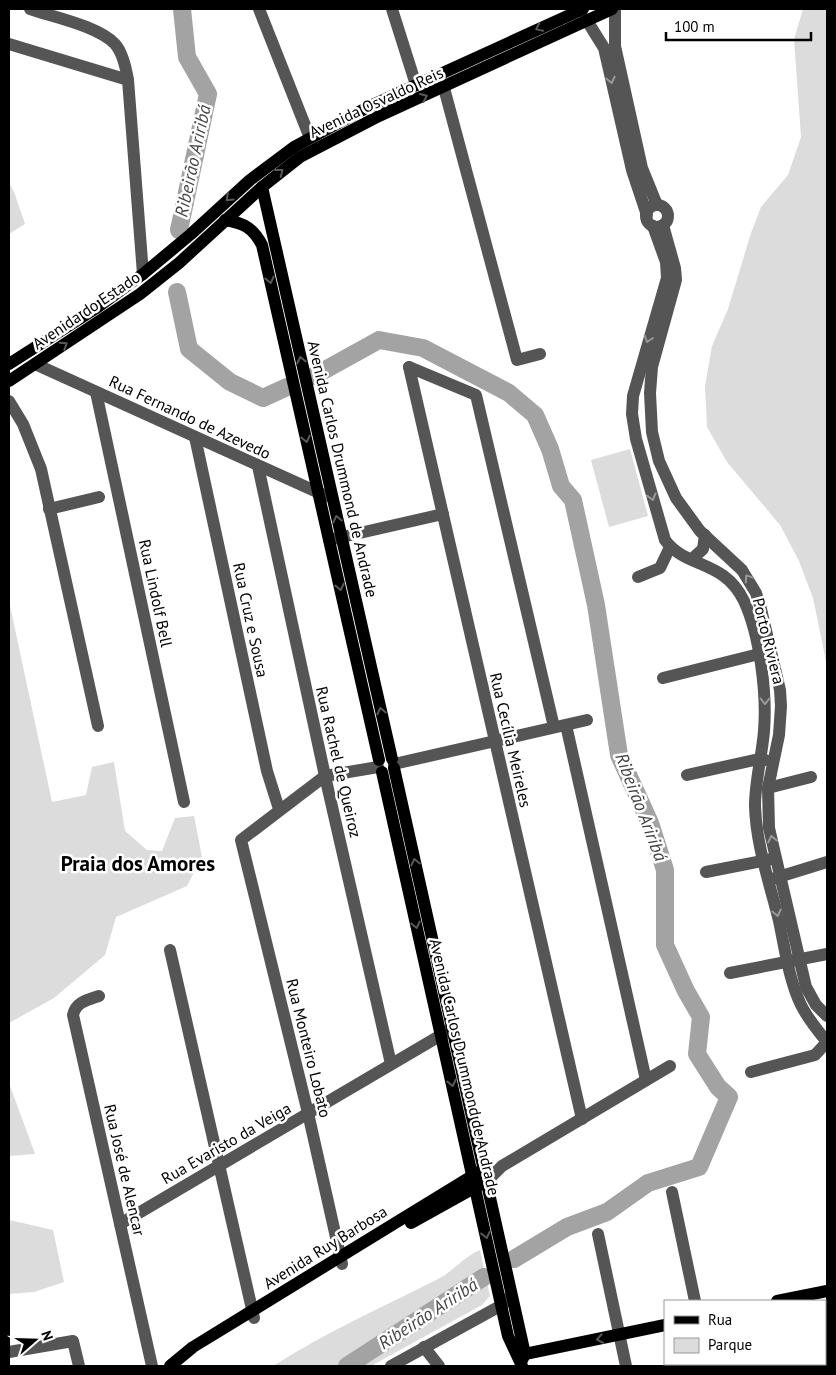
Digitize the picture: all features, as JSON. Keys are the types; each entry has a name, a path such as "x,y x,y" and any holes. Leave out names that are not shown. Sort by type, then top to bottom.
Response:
{"main road":[{"name":"Avenida Osvaldo Reis","path":"173,249 250,180 310,138 347,117 416,85 585,14 614,9"},
{"name":"Avenida Osvaldo Reis","path":"179,263 262,187 300,158 332,139 444,88 585,14"},
{"name":"Avenida Carlos Drummond de Andrade","path":"262,187 332,497 335,538"},
{"name":"Avenida Carlos Drummond de Andrade","path":"225,220 248,226 256,234 262,245 318,493 335,538 387,765 480,1178 508,1336 523,1361"},
{"path":"262,245 275,242"},
{"name":"Avenida do Estado","path":"9,364 98,307 173,249"},
{"name":"Avenida do Estado","path":"9,381 121,307 179,263"},
{"path":"281,330 294,328"},
{"name":"Avenida Carlos Drummond de Andrade","path":"480,1178 510,1285 523,1361"},
{"name":"Avenida Ruy Barbosa","path":"170,1366 182,1355 480,1178"},
{"path":"782,1300 827,1290"},
{"name":"Avenida Ruy Barbosa","path":"182,1366 253,1314"},
{"path":"523,1361 619,1335 664,1325"}],"street":[{"path":"30,9 94,31 110,40 122,56 128,80 143,274"},
{"path":"259,9 310,138"},
{"path":"392,9 416,85"},
{"name":"Porto Riviera","path":"614,9 609,47 633,151 666,262 666,278 634,389 632,414 636,439 662,535 670,547 720,572 739,592 748,610 759,654 766,695 764,733 759,759 755,808 775,878 794,960 801,1005 827,1042"},
{"name":"Porto Riviera","path":"585,14 609,47"},
{"path":"9,44 128,80"},
{"path":"444,88 517,360 540,354"},
{"name":"Porto Riviera","path":"633,151 657,205 664,208 668,214 667,220 654,222"},
{"path":"654,222 649,209 657,205"},
{"name":"Porto Riviera","path":"654,222 675,268 675,289 652,367 650,413 655,447 669,487 683,510 705,535 742,570 759,601 780,690 780,721 768,788 770,860"},
{"name":"Rua Fernando de Azevedo","path":"35,364 318,493 332,497"},
{"name":"Rua Cecília Meireles","path":"560,726 476,395 409,367 582,1119"},
{"path":"634,389 642,395 650,394"},
{"name":"Rua Lindolf Bell","path":"96,392 184,802"},
{"path":"9,401 33,445 98,726"},
{"path":"632,414 642,411 650,413"},
{"name":"Rua Cruz e Sousa","path":"194,437 267,771 279,809"},
{"name":"Rua Rachel de Queiroz","path":"258,466 325,776 392,1064"},
{"path":"49,509 100,497"},
{"path":"335,538 442,514"},
{"path":"692,559 702,549 705,535"},
{"path":"638,577 660,568 670,547"},
{"path":"663,678 759,654"},
{"path":"279,809 325,776 387,765 587,720"},
{"path":"560,726 646,1080"},
{"path":"687,775 759,759 774,761"},
{"path":"768,788 811,778"},
{"name":"Rua Monteiro Lobato","path":"279,809 241,840 308,1113 341,1260"},
{"path":"706,872 770,860"},
{"path":"775,878 827,862"},
{"path":"170,950 253,1314"},
{"path":"730,973 827,954"},
{"name":"Porto Riviera","path":"794,960 810,997 827,1016"},
{"name":"Rua José de Alencar","path":"99,996 80,1003 74,1008 73,1015 152,1366"},
{"path":"751,1072 815,1054 827,1042 824,1032 827,1027"},
{"name":"Rua Evaristo da Veiga","path":"120,1224 447,1032"},
{"name":"Avenida Ruy Barbosa","path":"480,1178 670,1066"},
{"path":"672,1192 695,1300"},
{"path":"598,1234 626,1366"},
{"path":"391,1366 502,1304 508,1298 510,1285"},
{"path":"9,1352 72,1341 79,1366"},
{"path":"424,1347 439,1366"}],"green space":[{"path":"803,9 827,9 827,666 813,598 799,561 780,525 727,462 707,427 705,386 712,346 728,309 751,233 761,207 788,175 801,137 794,39"},
{"path":"9,183 25,224 9,234"},
{"path":"630,449 648,516 609,527 591,460"},
{"path":"9,601 52,802 86,795 92,767 114,762 125,831 147,850 162,851 175,818 194,816 202,857 187,886 116,917 105,955 54,998 9,1023"},
{"path":"9,1083 35,1154 9,1156"},
{"path":"9,1220 53,1230 64,1282 34,1292 9,1294"},
{"path":"480,1250 490,1296 482,1305 371,1366 273,1366 333,1331 442,1277"}],"waterway":[{"name":"Ribeirão Ariribá","path":"179,230 208,94 187,57 182,9"},
{"name":"Ribeirão Ariribá","path":"177,292 189,349 230,382 263,398 287,387"},
{"name":"Ribeirão Ariribá","path":"314,376 379,340 423,348 509,393 535,415 550,449 561,486 573,500 596,605 619,755 650,823 665,870 665,945 686,991 701,1017 697,1054 718,1087 729,1097 699,1167 648,1183 607,1212 567,1227 514,1259"},
{"name":"Ribeirão Ariribá","path":"347,1366 484,1277"}],"district":[{"name":"Praia dos Amores","path":"138,864"}]}
